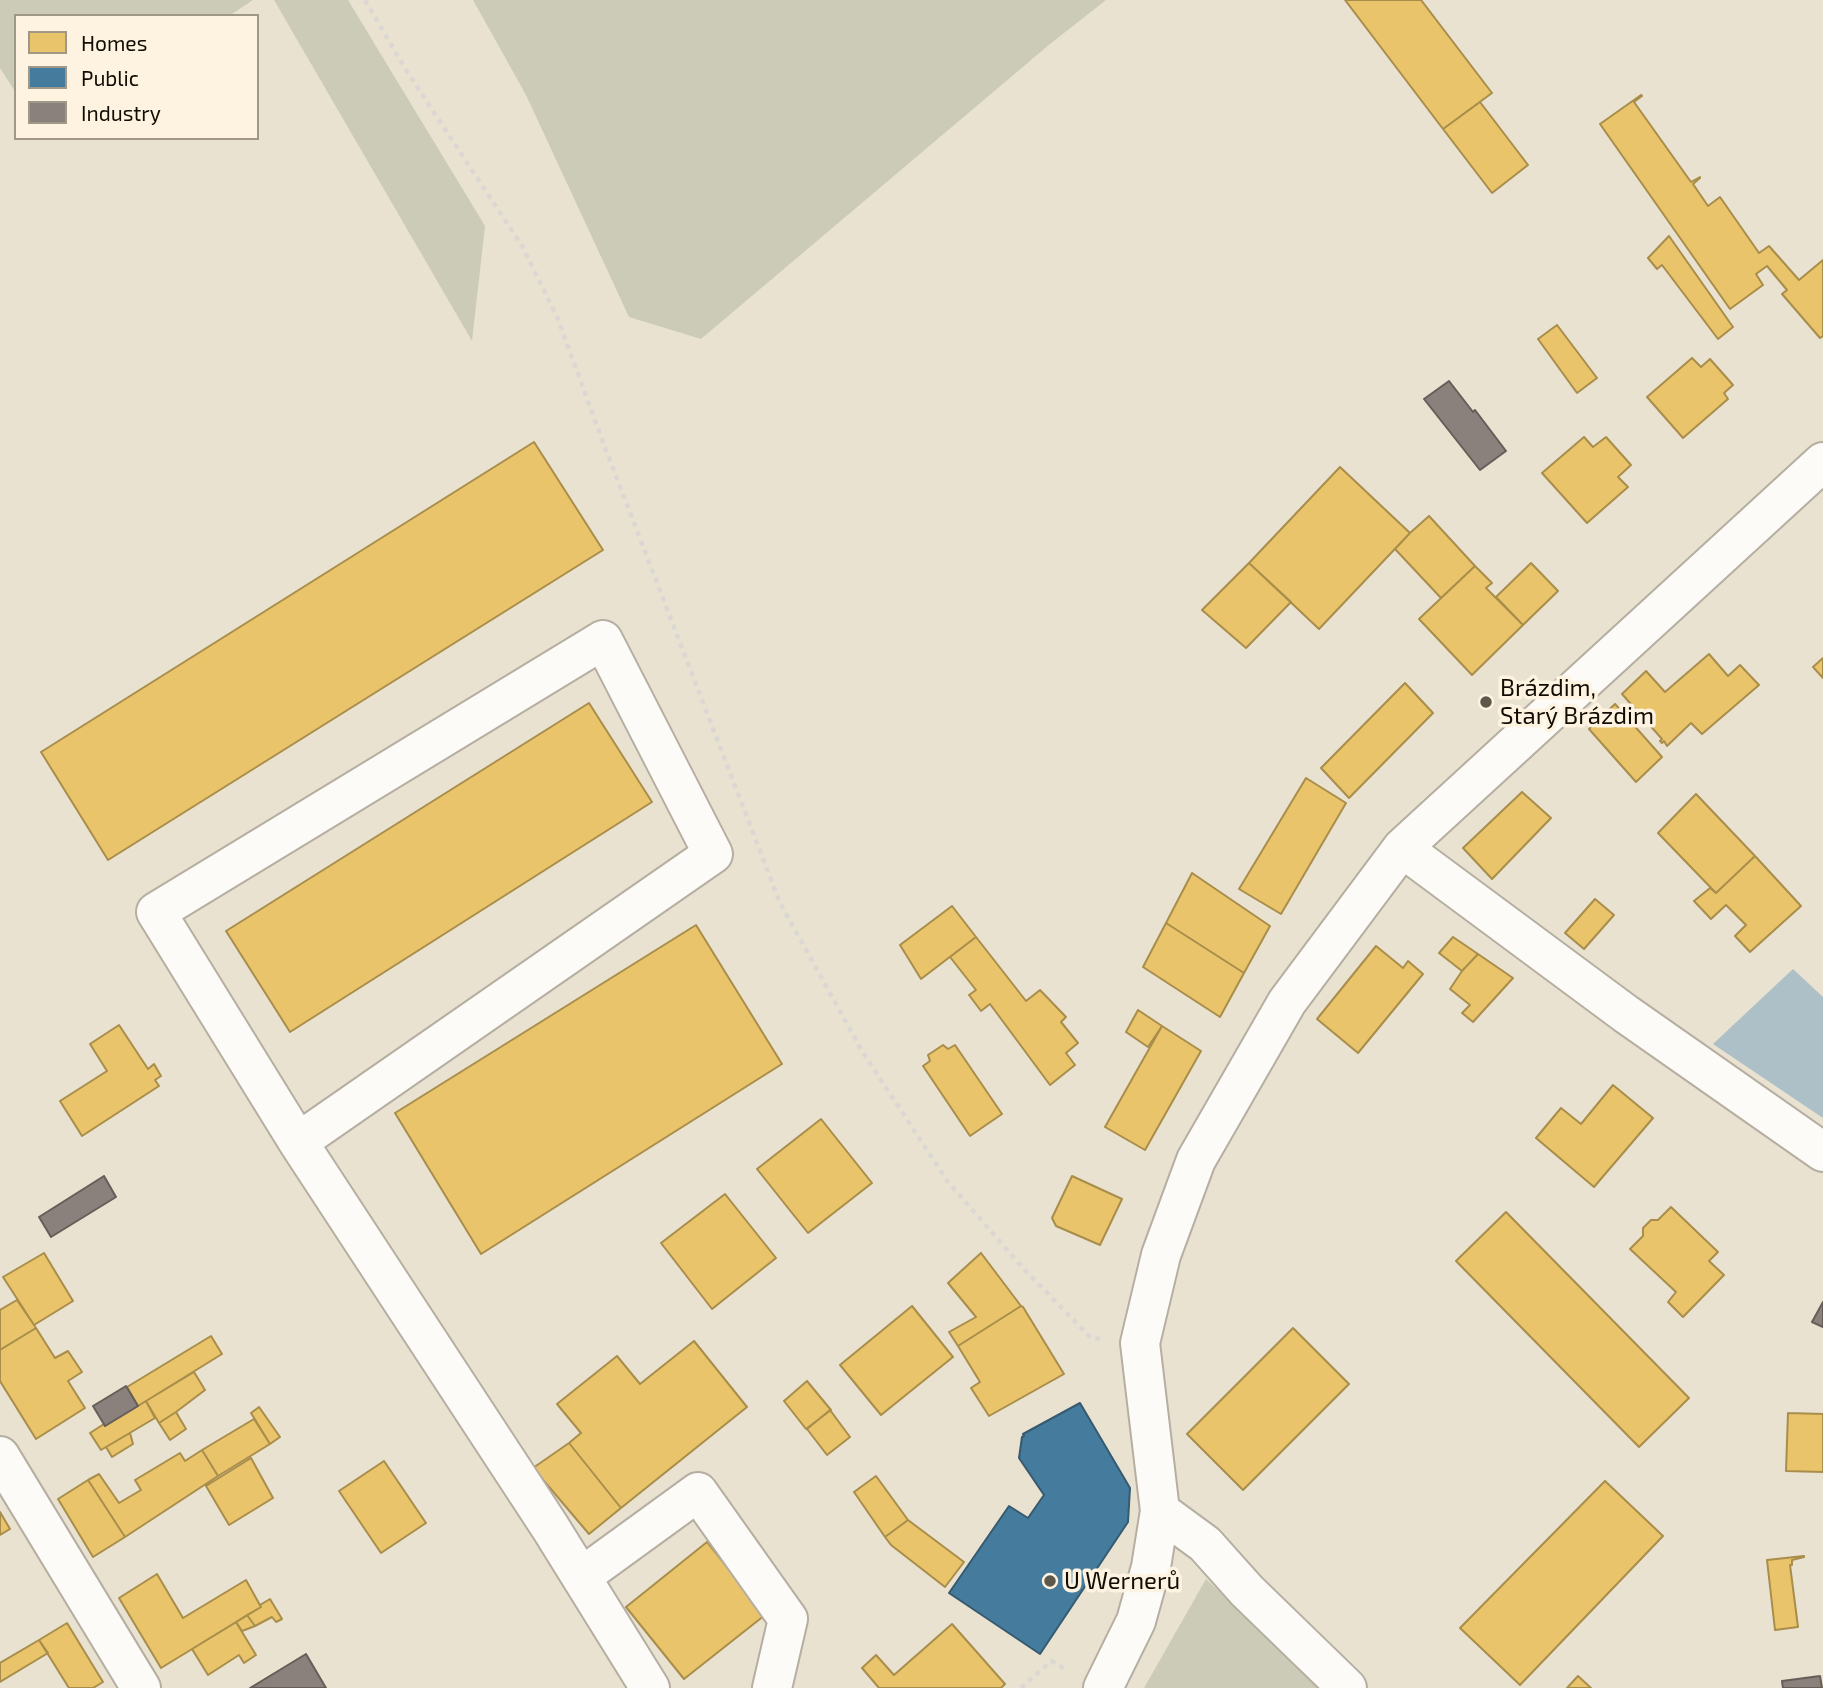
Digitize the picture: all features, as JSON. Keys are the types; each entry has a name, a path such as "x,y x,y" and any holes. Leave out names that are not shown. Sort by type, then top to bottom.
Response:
{"street":[{"path":"1087,1680 1136,1621 1151,1567 1160,1511 1140,1343 1161,1255 1196,1160 1287,1002 1402,848 1823,461"},
{"path":"298,1142 713,854 603,640 156,912 298,1142 581,1577 650,1688"},
{"path":"1402,848 1626,1014 1823,1152"},
{"path":"0,1456 141,1688"},
{"path":"581,1577 698,1492 788,1619 772,1688"},
{"path":"1160,1511 1205,1544 1247,1591 1347,1688"}],"path":[{"path":"365,0 406,70 522,246 558,319 780,903 862,1051 948,1182 1022,1267 1091,1338 1140,1343"},
{"path":"1021,1688 1051,1661 1087,1680"}],"green space":[{"path":"0,0 253,0 232,14 14,14 14,90 0,68"},
{"path":"274,0 348,0 485,226 472,341"},
{"path":"473,0 1106,0 1050,44 701,339 629,317 526,95"},
{"path":"1206,1579 1261,1631 1321,1688 1144,1688"}],"shaded area":[{"path":"1793,969 1823,997 1823,1118 1713,1044"}],"building: Homes":[{"path":"1345,0 1421,0 1492,93 1443,129"},
{"path":"1641,95 1634,102 1691,182 1700,177 1693,184 1708,206 1720,197 1759,253 1769,246 1799,280 1823,260 1823,336 1820,338 1782,294 1787,290 1767,266 1756,274 1763,285 1730,309 1600,124"},
{"path":"1480,102 1528,165 1492,193 1443,129"},
{"path":"1669,236 1733,327 1718,339 1662,265 1657,269 1648,258"},
{"path":"1557,325 1597,378 1577,393 1538,339"},
{"path":"1692,358 1701,367 1710,359 1733,385 1724,393 1728,399 1683,438 1647,397"},
{"path":"1584,437 1593,447 1606,437 1631,465 1618,477 1628,487 1587,523 1542,473"},
{"path":"534,442 603,550 108,860 41,752"},
{"path":"1340,467 1410,533 1319,629 1249,563"},
{"path":"1429,516 1475,566 1441,598 1395,549"},
{"path":"1249,563 1291,602 1246,648 1202,610"},
{"path":"1531,563 1558,591 1523,625 1496,597"},
{"path":"1475,566 1492,583 1486,588 1523,625 1472,675 1419,619"},
{"path":"1709,654 1728,676 1740,665 1759,685 1702,734 1691,723 1667,746 1622,694 1646,671 1665,692"},
{"path":"1823,658 1823,678 1813,667"},
{"path":"1405,683 1433,713 1349,798 1321,768"},
{"path":"589,703 652,802 290,1032 226,931"},
{"path":"1615,704 1662,757 1636,782 1589,729"},
{"path":"1306,778 1346,803 1281,914 1239,889"},
{"path":"1522,792 1551,818 1492,879 1463,848"},
{"path":"1696,794 1755,856 1716,893 1658,833"},
{"path":"1755,856 1801,906 1750,952 1735,936 1746,925 1726,905 1711,919 1694,901 1710,888 1716,893"},
{"path":"1192,873 1270,926 1244,973 1166,923"},
{"path":"1595,899 1614,915 1584,949 1565,933"},
{"path":"952,906 976,937 921,979 900,945"},
{"path":"1166,923 1244,973 1220,1017 1143,967"},
{"path":"696,925 782,1064 481,1254 395,1113"},
{"path":"976,937 1026,1001 1040,990 1066,1017 1061,1022 1078,1043 1066,1053 1075,1065 1050,1085 990,1004 981,1011 969,995 976,990 950,957"},
{"path":"1453,937 1478,954 1462,971 1439,953"},
{"path":"1376,946 1403,968 1408,961 1423,974 1358,1053 1317,1019"},
{"path":"1478,954 1513,978 1473,1022 1462,1013 1470,1005 1450,989"},
{"path":"1138,1010 1162,1026 1148,1047 1126,1032"},
{"path":"119,1025 148,1069 154,1064 161,1076 155,1080 159,1086 82,1136 60,1101 107,1071 90,1044"},
{"path":"1162,1026 1201,1051 1145,1150 1105,1127"},
{"path":"943,1045 948,1049 955,1045 1002,1114 970,1136 923,1066 930,1061 928,1055"},
{"path":"1613,1085 1653,1118 1594,1187 1536,1138 1561,1108 1581,1124"},
{"path":"821,1119 872,1183 808,1233 757,1169"},
{"path":"1072,1176 1122,1199 1100,1245 1056,1226 1052,1218"},
{"path":"725,1194 776,1258 712,1309 661,1243"},
{"path":"1671,1207 1718,1252 1709,1261 1724,1275 1683,1317 1668,1302 1676,1292 1630,1249 1643,1236 1643,1228 1651,1220 1658,1220"},
{"path":"1506,1212 1689,1398 1639,1447 1456,1261"},
{"path":"44,1253 73,1301 34,1325 3,1277"},
{"path":"981,1253 1021,1306 958,1346 949,1332 976,1317 948,1283"},
{"path":"17,1300 36,1328 0,1350 0,1310"},
{"path":"912,1306 953,1357 881,1415 840,1365"},
{"path":"1021,1306 1064,1374 989,1416 971,1388 980,1382 958,1346"},
{"path":"36,1328 55,1358 68,1351 82,1372 68,1381 85,1408 36,1439 0,1381 0,1350"},
{"path":"1293,1328 1349,1384 1243,1490 1187,1434"},
{"path":"211,1336 222,1354 138,1406 127,1387"},
{"path":"694,1341 747,1407 621,1508 569,1443 581,1433 557,1404 617,1356 640,1384"},
{"path":"194,1372 205,1390 159,1423 146,1401"},
{"path":"807,1381 831,1410 806,1429 784,1401"},
{"path":"146,1401 155,1418 101,1450 90,1433"},
{"path":"259,1407 280,1437 270,1444 251,1413"},
{"path":"830,1410 850,1437 827,1455 807,1429"},
{"path":"176,1412 186,1429 170,1440 159,1423"},
{"path":"1788,1413 1823,1414 1823,1472 1786,1471"},
{"path":"254,1419 270,1444 218,1476 202,1450"},
{"path":"130,1433 133,1444 112,1457 106,1447"},
{"path":"569,1443 621,1508 589,1534 533,1468"},
{"path":"202,1450 218,1476 125,1537 88,1480 99,1474 119,1503 141,1490 135,1480 180,1453 185,1461"},
{"path":"251,1458 273,1498 229,1525 206,1486"},
{"path":"384,1461 426,1523 381,1553 339,1491"},
{"path":"876,1476 908,1520 885,1537 854,1492"},
{"path":"88,1480 125,1537 93,1557 58,1499"},
{"path":"1605,1481 1663,1536 1520,1685 1460,1628"},
{"path":"0,1512 10,1529 0,1535"},
{"path":"908,1520 964,1562 945,1587 891,1545 885,1537"},
{"path":"707,1542 765,1615 684,1679 626,1607"},
{"path":"1804,1556 1792,1560 1790,1565 1798,1627 1775,1630 1767,1560"},
{"path":"157,1574 183,1618 246,1580 261,1607 161,1668 119,1598"},
{"path":"270,1599 282,1619 276,1622 272,1617 255,1626 247,1615"},
{"path":"247,1615 255,1626 242,1631 236,1622"},
{"path":"236,1622 256,1655 244,1663 239,1655 208,1675 192,1649"},
{"path":"67,1623 103,1682 93,1688 69,1688 39,1640"},
{"path":"952,1624 1005,1684 1001,1688 879,1688 862,1668 876,1655 894,1675"},
{"path":"39,1640 48,1653 0,1682 0,1663"},
{"path":"1578,1676 1591,1688 1567,1688"}],"building: Public":[{"path":"1080,1403 1130,1488 1128,1522 1040,1654 949,1593 1009,1506 1028,1518 1044,1495 1019,1458 1023,1434"}],"building: Industry":[{"path":"1449,381 1506,451 1480,470 1424,399"},
{"path":"104,1176 116,1197 51,1237 39,1217"},
{"path":"1823,1302 1823,1327 1812,1322"},
{"path":"126,1386 138,1406 105,1426 93,1406"},
{"path":"306,1654 326,1688 250,1688"},
{"path":"1820,1676 1822,1688 1783,1688 1782,1681"}],"place":[{"name":"Brázdim, Starý Brázdim","path":"1486,702"},
{"name":"U Wernerů","path":"1050,1581"}]}
